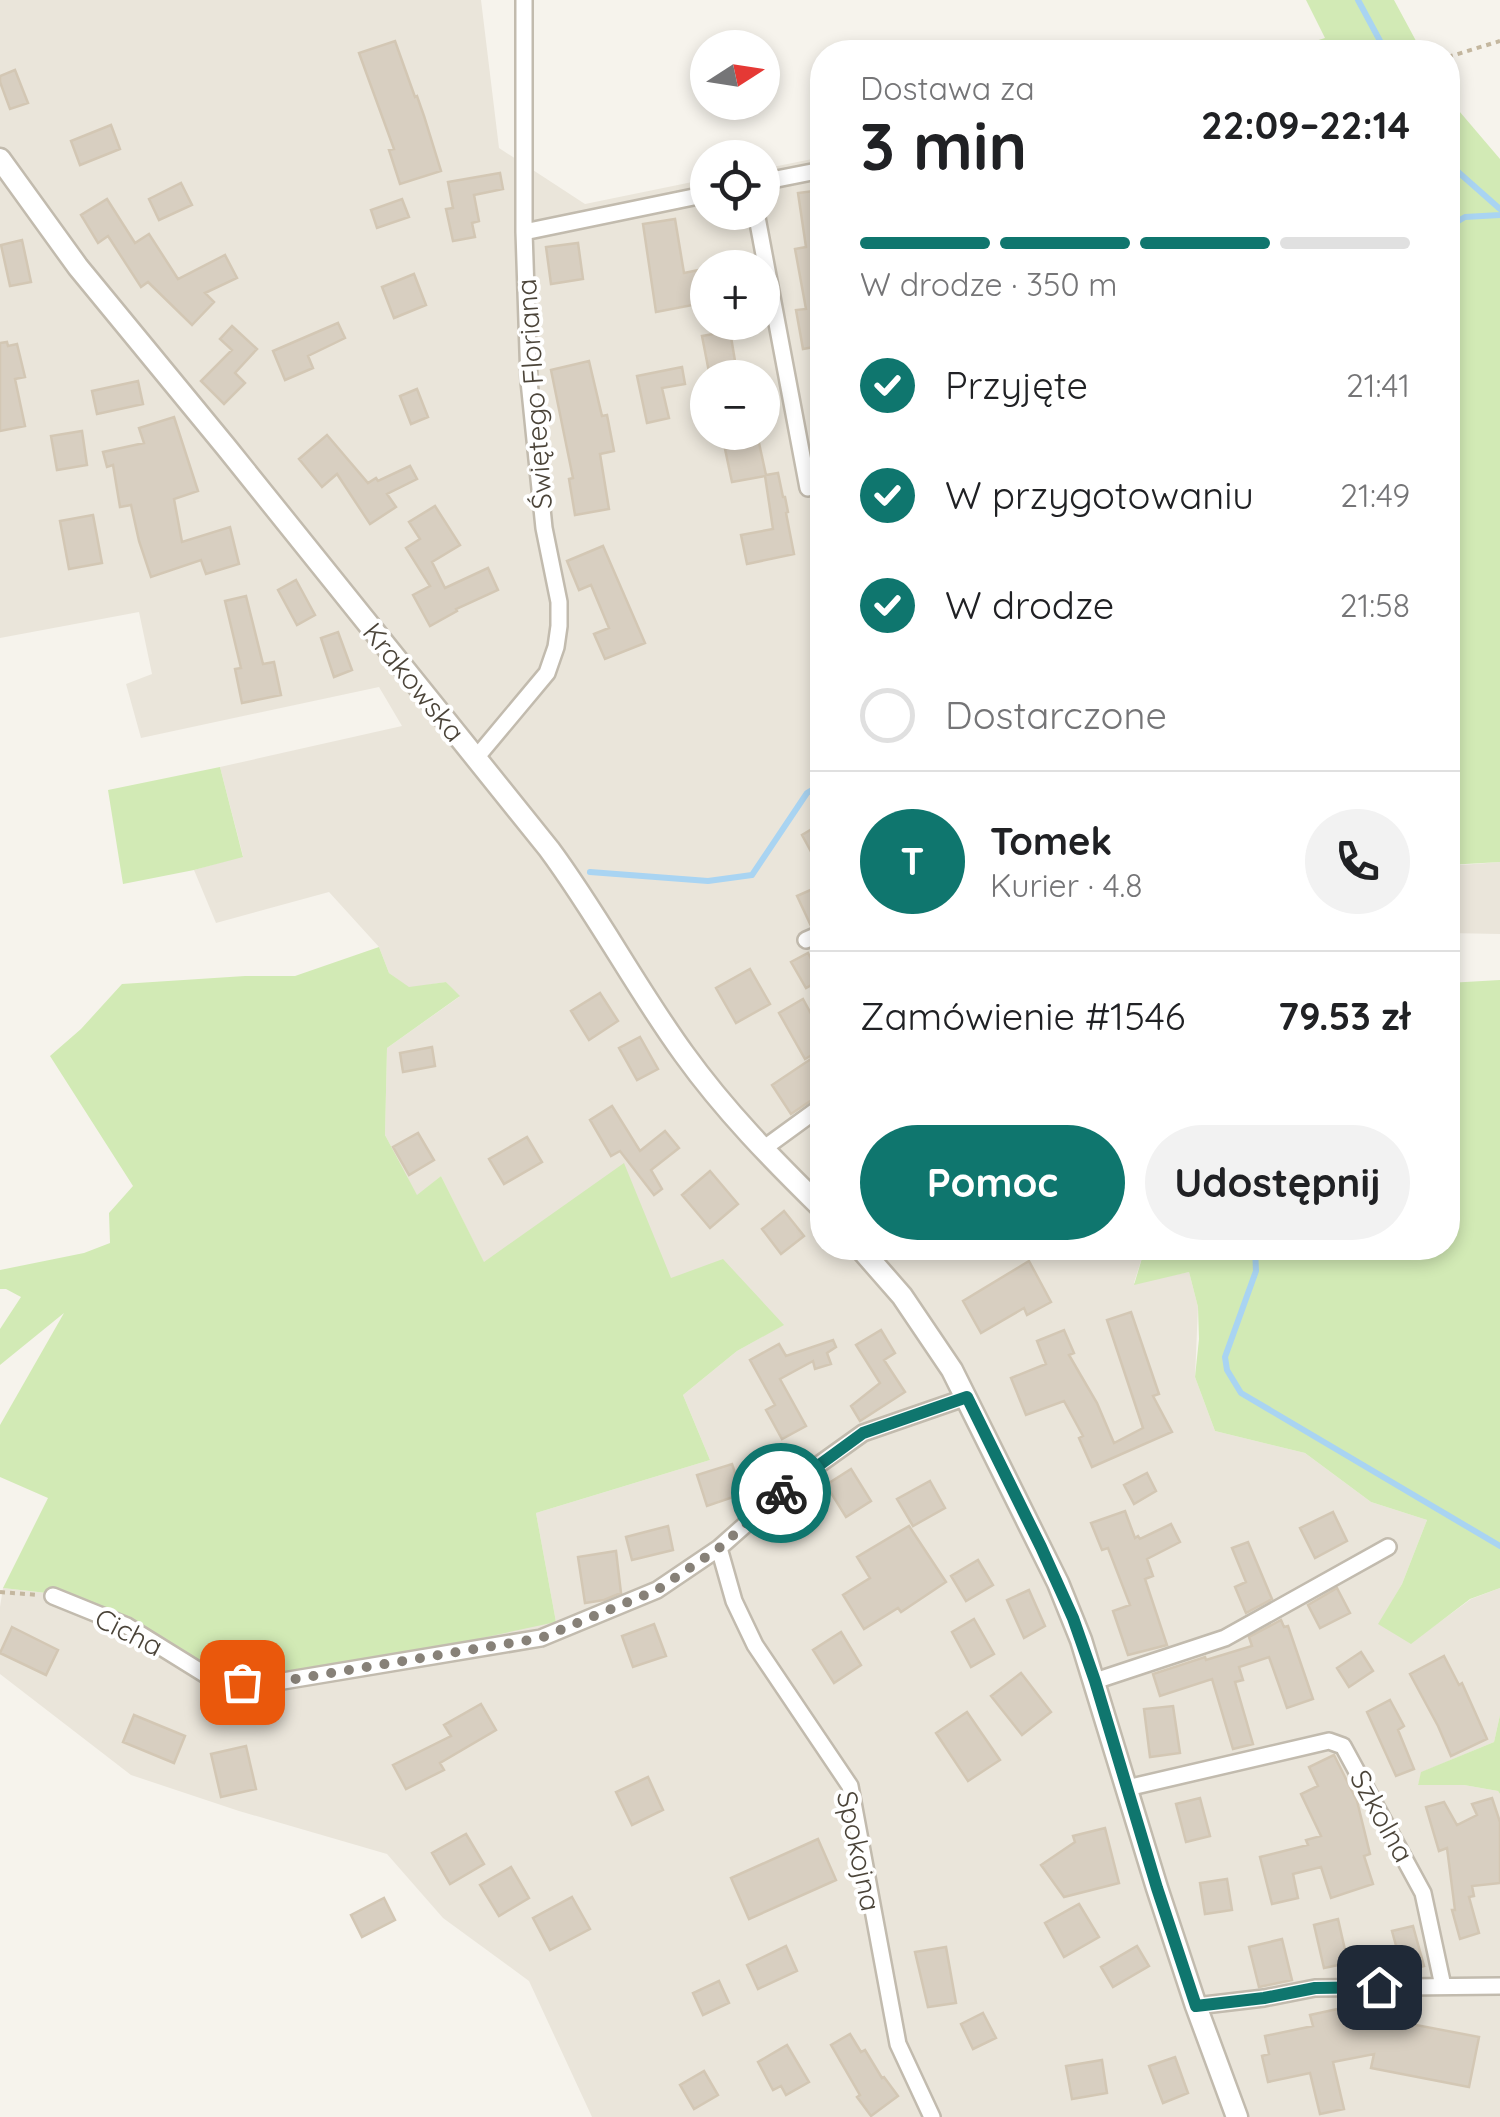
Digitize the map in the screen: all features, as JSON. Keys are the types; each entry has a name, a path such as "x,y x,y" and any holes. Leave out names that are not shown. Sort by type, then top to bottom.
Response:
{"street":[{"name":"Świętego Floriana","path":"476,758 548,673 560,626 544,528 530,380 524,232 524,0"},
{"name":"Krakowska","path":"0,159 78,268 572,879 682,1051 718,1099 810,1196"},
{"path":"780,178 810,172"},
{"path":"524,232 690,198"},
{"path":"759,230 808,488"},
{"path":"806,940 810,938"},
{"path":"763,1150 810,1115"},
{"path":"870,1260 920,1320 967,1397 1073,1618 1196,2006 1237,2117"},
{"name":"Cicha","path":"53,1596 126,1626 214,1680 271,1683 541,1638 657,1590 719,1548 790,1486 863,1433 967,1397"},
{"path":"1095,1681 1225,1638 1388,1547"},
{"name":"Spokojna","path":"719,1548 734,1601 755,1645 850,1786 898,2044 932,2117"},
{"name":"Szkolna","path":"1127,1788 1329,1741 1343,1746 1424,1892 1443,1986"},
{"path":"1196,2006 1315,1988 1500,1986"}],"path":[{"path":"1460,53 1500,41"},
{"path":"0,1592 53,1596"}],"shaded area":[{"path":"0,0 481,0 499,148 585,204 690,182 690,230 780,230 780,166 810,159 810,1260 1141,1260 1134,1283 1189,1272 1198,1307 1195,1377 1215,1431 1305,1453 1371,1502 1427,1520 1402,1584 1379,1624 1411,1643 1471,1599 1500,1588 1500,1715 1494,1742 1422,1772 1418,1785 1464,1785 1500,1794 1500,2117 592,2117 529,1981 443,1918 387,1854 131,1775 0,1674 3,1588 64,1595 110,1611 188,1658 556,1622 536,1513 710,1460 683,1395 737,1351 783,1325 671,1278 484,1263 441,1176 417,1196 385,1135 387,1048 459,997 446,982 409,988 389,973 379,947 329,892 216,923 194,870 243,856 220,767 402,726 379,687 141,738 126,684 152,674 139,612 0,638"},
{"path":"1500,862 1500,934 1460,933 1460,865"}],"green space":[{"path":"1306,0 1394,0 1416,40 1319,40 1325,38"},
{"path":"1460,112 1500,159 1500,862 1460,864"},
{"path":"220,767 243,857 123,884 108,790"},
{"path":"379,947 389,973 409,987 446,982 460,996 387,1048 385,1135 417,1195 441,1176 484,1262 624,1163 671,1278 723,1259 784,1325 737,1351 683,1395 710,1460 536,1513 556,1622 338,1669 247,1678 212,1672 110,1611 64,1595 3,1588 48,1498 0,1477 0,1425 64,1313 0,1365 0,1329 21,1297 0,1289 0,1270 84,1253 110,1243 109,1213 133,1186 50,1056 122,984 295,976"},
{"path":"1500,980 1500,1588 1470,1599 1411,1644 1378,1624 1402,1584 1427,1520 1371,1502 1305,1453 1215,1431 1195,1377 1198,1307 1189,1272 1134,1285 1141,1260 1460,1260 1460,982"},
{"path":"1500,1715 1500,1794 1464,1785 1418,1785 1421,1772 1494,1742"}],"building":[{"path":"395,41 441,171 400,184 389,150 394,149 359,53"},
{"path":"15,70 28,103 10,109 0,76"},
{"path":"111,125 120,149 80,165 71,141"},
{"path":"500,173 503,189 474,195 479,221 472,223 475,237 453,241 446,209 453,208 448,182"},
{"path":"181,183 192,205 159,220 149,199"},
{"path":"810,192 810,348 803,349 796,310 806,309 795,249 806,247 798,193"},
{"path":"107,199 135,243 149,234 178,279 225,255 237,278 205,293 214,302 192,325 148,282 141,287 108,236 98,243 81,215"},
{"path":"402,199 409,217 377,228 371,210"},
{"path":"675,219 684,273 690,272 690,305 656,312 643,224"},
{"path":"22,240 31,282 10,286 1,245"},
{"path":"578,243 583,279 551,284 546,247"},
{"path":"414,274 426,305 394,318 382,287"},
{"path":"338,323 345,338 308,356 313,368 285,380 273,351"},
{"path":"232,326 257,349 235,373 245,383 224,404 201,381 232,350 220,339"},
{"path":"703,340 732,340 735,360 707,360"},
{"path":"7,342 8,346 17,344 25,377 15,379 25,426 0,431 0,343"},
{"path":"589,361 614,451 600,454 609,509 575,515 569,479 573,478 551,370"},
{"path":"682,367 685,384 662,388 669,418 647,423 637,376"},
{"path":"138,381 143,404 97,414 92,391"},
{"path":"417,389 428,417 411,424 400,396"},
{"path":"174,417 198,491 174,499 182,542 230,527 239,564 206,574 201,560 151,577 131,505 120,507 113,465 107,467 103,452 144,443 139,428"},
{"path":"82,431 87,465 57,470 51,436"},
{"path":"327,435 368,483 410,466 417,479 387,494 396,507 370,524 337,474 322,487 299,459"},
{"path":"725,450 761,450 766,475 778,473 794,554 747,564 741,535 773,529 765,476 732,482"},
{"path":"435,506 460,545 432,562 445,588 488,568 498,590 430,626 413,595 430,586 406,548 420,539 409,522"},
{"path":"93,515 102,563 69,569 60,521"},
{"path":"603,546 645,643 605,659 594,634 609,628 591,585 579,590 567,561"},
{"path":"296,580 315,615 297,625 278,590"},
{"path":"246,596 263,664 274,662 281,695 242,703 235,669 241,668 225,601"},
{"path":"338,632 352,670 334,677 321,638"},
{"path":"810,830 810,850 802,835"},
{"path":"810,890 810,924 797,896"},
{"path":"808,953 810,986 806,988 791,962"},
{"path":"750,969 770,1004 736,1023 716,988"},
{"path":"600,993 618,1021 589,1040 571,1011"},
{"path":"803,999 810,1012 810,1056 805,1059 779,1013"},
{"path":"640,1037 658,1069 637,1080 619,1048"},
{"path":"432,1047 435,1066 403,1072 400,1053"},
{"path":"810,1060 810,1101 791,1114 772,1085"},
{"path":"612,1106 640,1151 665,1131 679,1148 651,1170 662,1189 654,1195 620,1151 611,1156 590,1120"},
{"path":"418,1133 434,1160 409,1175 393,1147"},
{"path":"527,1137 542,1162 504,1184 489,1159"},
{"path":"710,1171 738,1204 710,1228 682,1195"},
{"path":"784,1211 804,1236 781,1254 762,1229"},
{"path":"1029,1261 1051,1302 1027,1315 1024,1308 981,1333 963,1301"},
{"path":"1131,1312 1159,1394 1153,1396 1172,1432 1092,1467 1079,1438 1083,1436 1064,1401 1026,1415 1011,1378 1046,1364 1037,1341 1064,1330 1074,1353 1069,1355 1097,1403 1114,1443 1143,1428 1107,1320"},
{"path":"881,1330 895,1353 884,1360 905,1392 860,1421 851,1406 880,1383 856,1345"},
{"path":"833,1340 836,1347 827,1353 831,1364 815,1369 813,1361 780,1379 806,1426 782,1439 766,1410 775,1405 750,1360 779,1344 786,1356"},
{"path":"732,1464 742,1494 707,1506 697,1475"},
{"path":"851,1469 871,1501 846,1517 826,1485"},
{"path":"1147,1473 1156,1491 1134,1504 1124,1485"},
{"path":"930,1481 945,1508 913,1526 897,1499"},
{"path":"1125,1511 1135,1538 1171,1524 1180,1542 1147,1559 1153,1576 1145,1579 1167,1645 1128,1655 1113,1611 1130,1605 1108,1548 1102,1550 1091,1523"},
{"path":"1333,1512 1347,1541 1315,1558 1300,1528"},
{"path":"668,1526 673,1550 632,1560 626,1537"},
{"path":"909,1526 946,1582 901,1612 898,1608 864,1629 843,1595 870,1578 857,1557"},
{"path":"1248,1542 1272,1599 1246,1613 1235,1587 1246,1582 1232,1548"},
{"path":"616,1551 621,1593 585,1603 578,1557"},
{"path":"978,1560 993,1585 966,1601 951,1576"},
{"path":"1337,1588 1350,1613 1320,1628 1308,1605"},
{"path":"1029,1590 1045,1626 1024,1638 1007,1600"},
{"path":"974,1619 994,1654 971,1667 952,1632"},
{"path":"1281,1620 1284,1627 1288,1626 1313,1699 1287,1708 1269,1657 1239,1667 1243,1680 1235,1682 1253,1744 1233,1749 1212,1679 1160,1696 1153,1674 1252,1646 1249,1637"},
{"path":"654,1624 666,1656 633,1667 622,1636"},
{"path":"12,1627 58,1650 46,1675 0,1653"},
{"path":"841,1632 861,1665 834,1683 813,1650"},
{"path":"1361,1652 1373,1671 1349,1687 1337,1668"},
{"path":"1444,1656 1459,1685 1462,1683 1487,1739 1451,1756 1410,1674"},
{"path":"1021,1673 1051,1712 1022,1735 991,1696"},
{"path":"1390,1700 1404,1726 1398,1730 1414,1769 1396,1776 1367,1712"},
{"path":"481,1704 496,1730 440,1763 444,1770 406,1789 393,1765 451,1736 444,1725"},
{"path":"1173,1706 1180,1753 1150,1757 1144,1709"},
{"path":"967,1712 1000,1760 968,1781 936,1733"},
{"path":"134,1715 185,1736 174,1763 123,1742"},
{"path":"246,1746 256,1789 221,1797 211,1754"},
{"path":"1334,1755 1357,1801 1370,1854 1364,1856 1373,1884 1331,1898 1321,1867 1293,1874 1298,1898 1272,1904 1260,1857 1308,1845 1306,1840 1321,1836 1301,1794 1318,1786 1309,1767"},
{"path":"648,1777 663,1810 632,1825 616,1792"},
{"path":"1200,1798 1210,1836 1186,1842 1176,1804"},
{"path":"1492,1798 1500,1822 1500,1883 1472,1886 1474,1896 1469,1897 1479,1933 1460,1939 1452,1910 1447,1848 1439,1851 1426,1807 1444,1802 1457,1825 1477,1815 1472,1804"},
{"path":"1105,1828 1119,1883 1064,1897 1041,1865 1075,1842 1073,1836"},
{"path":"466,1834 484,1864 450,1884 432,1853"},
{"path":"818,1839 836,1880 749,1919 731,1878"},
{"path":"511,1867 529,1898 499,1916 480,1885"},
{"path":"1227,1879 1232,1910 1205,1914 1200,1883"},
{"path":"572,1897 590,1929 550,1950 533,1918"},
{"path":"384,1898 395,1920 362,1937 351,1915"},
{"path":"1079,1904 1099,1937 1064,1957 1045,1923"},
{"path":"1338,1919 1348,1963 1324,1968 1314,1925"},
{"path":"1413,1926 1424,1966 1403,1971 1392,1931"},
{"path":"1282,1939 1292,1980 1259,1987 1249,1947"},
{"path":"786,1946 797,1971 758,1989 747,1965"},
{"path":"1137,1946 1149,1966 1113,1987 1101,1967"},
{"path":"946,1947 956,2003 928,2007 915,1952"},
{"path":"719,1981 729,2003 703,2015 693,1993"},
{"path":"1356,2005 1358,2014 1479,2037 1469,2087 1371,2068 1374,2054 1333,2062 1344,2109 1320,2114 1310,2073 1268,2082 1262,2056 1269,2054 1265,2036 1313,2026 1310,2015"},
{"path":"983,2013 996,2038 973,2049 961,2024"},
{"path":"850,2034 898,2096 871,2116 831,2045"},
{"path":"787,2045 809,2082 786,2095 781,2086 773,2090 758,2062"},
{"path":"1175,2057 1188,2093 1163,2103 1149,2066"},
{"path":"1102,2060 1107,2093 1072,2099 1066,2066"},
{"path":"704,2071 718,2095 694,2109 680,2085"}],"waterway":[{"path":"1358,0 1380,40"},
{"path":"1460,174 1500,209"},
{"path":"1460,220 1500,215"},
{"path":"590,872 708,881 752,875 810,791"},
{"path":"1256,1260 1256,1271 1225,1357 1227,1370 1241,1393 1500,1546"}],"way so far":[{"path":"242,1682 271,1683 541,1638 657,1590 719,1548 781,1493"}],"route":[{"path":"781,1493 863,1433 967,1397 1073,1618 1196,2006 1315,1988 1379,1987"}]}
